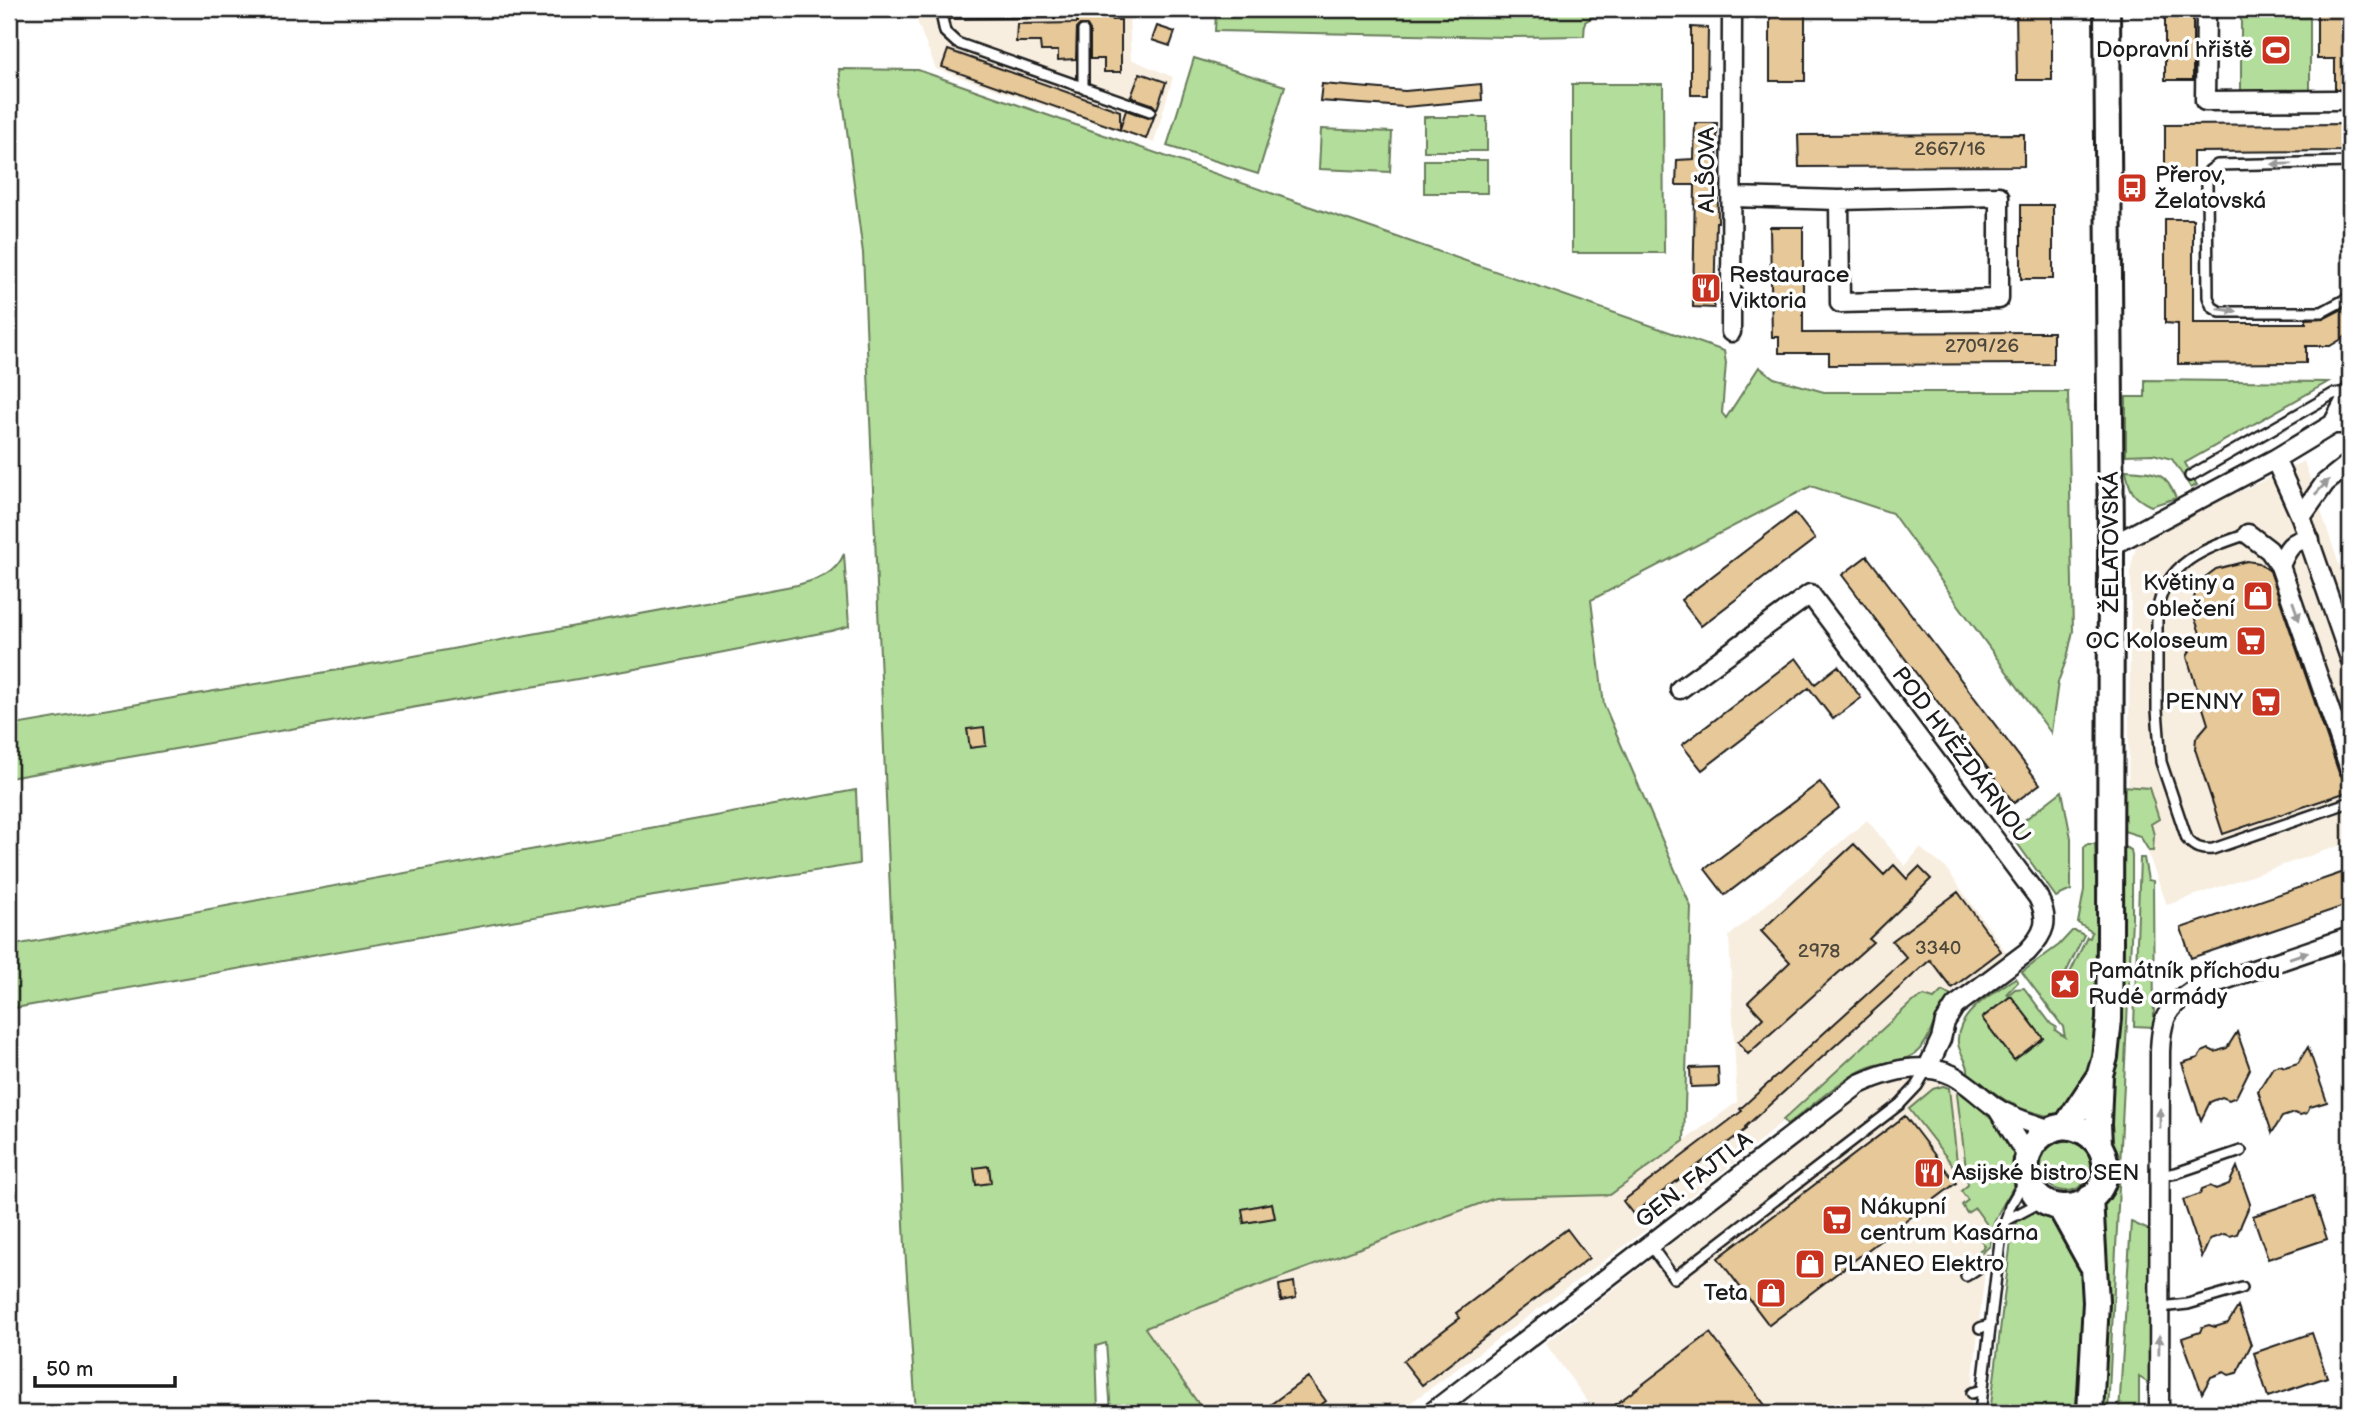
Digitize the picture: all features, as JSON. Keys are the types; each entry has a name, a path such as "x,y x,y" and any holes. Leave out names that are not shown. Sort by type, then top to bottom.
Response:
{"main road":[{"name":"ŽELATOVSKÁ","path":"2090,1198 2099,1190 2106,1173 2098,1125 2101,1074 2109,1019 2111,545 2107,9"},
{"name":"ŽELATOVSKÁ","path":"2027,1165 2036,1140 2058,1128 2084,1103 2101,1074"},
{"path":"2058,1128 2085,1131 2099,1143"},
{"path":"2027,1165 2031,1187 2053,1204 2093,1266"},
{"path":"2053,1204 2082,1204 2090,1198"},
{"path":"2090,1198 2096,1303 2090,1413"}],"street":[{"name":"ALŠOVA","path":"1731,332 1732,9"},
{"path":"2206,9 2205,101 2338,100"},
{"path":"1732,197 1839,200 1999,196 1999,299 1840,303 1839,200"},
{"path":"2111,545 2342,424 2350,392"},
{"path":"2275,459 2310,540 2350,658"},
{"path":"2301,517 2311,499 2325,483 2350,463"},
{"path":"2248,534 2269,550 2280,566 2350,769"},
{"path":"2280,566 2285,552 2293,544 2301,539 2310,540"},
{"name":"POD HVĚZDÁRNOU","path":"1680,689 1810,594 2038,897 2045,923 2036,940 2027,952 1955,1006 1945,1022 1941,1039 1927,1069"},
{"path":"2159,1413 2160,1038 2163,1023 2170,1009 2192,991 2350,937"},
{"name":"GEN. FAJTLA","path":"1431,1413 1451,1406 1650,1245 1858,1084 1888,1072 1927,1069 1952,1075 1997,1108 2058,1128"},
{"name":"GEN. FAJTLA","path":"1997,1108 2027,1165"}],"lane":[{"path":"1060,12 940,11 945,32 957,43 1150,111"},
{"path":"1083,32 1083,88"},
{"path":"2350,163 2217,165 2209,171 2207,182 2208,297 2212,307 2220,312 2322,313 2350,297"},
{"path":"2190,476 2333,394 2350,392"},
{"path":"2248,534 2197,553 2175,572 2159,600 2157,710 2161,762 2187,839 2193,847 2213,849 2350,802"},
{"path":"1650,1245 1674,1278 1900,1104 1917,1086 1927,1069"},
{"path":"2160,1176 2176,1174 2241,1151"},
{"path":"1980,1413 2001,1233 2027,1165"},
{"path":"2007,1220 2030,1206 2053,1204"},
{"path":"1966,1276 1989,1261 1998,1261"},
{"path":"2160,1307 2188,1304 2242,1288"},
{"path":"1980,1328 1991,1324"},
{"path":"1972,1393 1983,1390"}],"shaded area":[{"path":"912,9 1129,9 1131,59 1173,77 1154,143 936,69"},
{"path":"2304,461 2350,597 2350,842 2167,905 2128,799 2131,566 2138,540"},
{"path":"1867,820 1905,866 1920,848 1946,868 2007,953 1946,997 1920,997 1748,1152 1397,1413 1205,1413 1145,1329 1495,1198 1610,1195 1737,1102 1729,936"},
{"path":"1912,1078 1945,1084 1987,1116 1995,1217 1988,1245 1969,1413 1596,1413 1545,1343 1870,1087"}],"green space":[{"path":"1226,9 1605,9 1585,22 1584,36 1508,37 1215,31 1216,12 1227,12"},
{"name":"Dopravní hřiště","path":"2241,9 2310,9 2310,90 2241,91"},
{"path":"1194,58 1285,86 1258,174 1167,146"},
{"path":"839,69 918,70 1724,351 1726,363 1722,413 1726,418 1759,367 1774,378 1824,392 2068,392 2073,631 2058,682 2051,733 1892,513 1811,486 1591,600 1604,705 1691,907 1684,1141 1610,1195 1495,1198 1145,1328 1205,1413 1111,1413 1106,1343 1096,1346 1098,1413 916,1413 905,1247 863,253"},
{"path":"1572,84 1663,84 1664,253 1572,253"},
{"path":"1424,117 1487,117 1487,151 1424,151"},
{"path":"1321,129 1392,132 1390,172 1319,169"},
{"path":"1424,160 1487,160 1487,193 1424,193"},
{"path":"2145,380 2328,382 2185,463 2197,485 2191,488 2172,459 2153,454 2126,455 2126,397 2145,397"},
{"path":"2126,470 2157,474 2167,482 2176,498 2151,506 2145,503 2133,492"},
{"path":"844,554 849,626 831,631 658,665 9,778 9,726 338,670 797,585 831,571"},
{"path":"2122,786 2149,788 2159,819 2151,824 2154,835 2153,851 2149,851 2140,836 2124,831"},
{"path":"856,790 859,864 654,896 9,1009 9,946"},
{"path":"2062,791 2071,838 2071,890 2056,897 2009,832"},
{"path":"2087,844 2095,844 2098,932 2096,1038 2087,1077 2065,1111 2051,1117 2022,1109 1968,1074 1958,1043 1959,1032 1969,1013 1978,1004 2015,978 2018,982 2008,995 2015,989 2024,988 2056,1027 2055,1030 2065,1037 2063,1027 2022,972 2059,945 2072,931 2076,931 2084,935 2064,977 2060,975 2059,978 2070,983 2068,977 2092,932 2078,923 2084,890 2084,847","holes":["2011,996 2043,1038 2014,1060 1982,1018"]},
{"path":"2124,847 2131,850 2132,856 2132,919 2108,1413 2102,1413 2110,1304 2103,1214 2118,1168 2109,1133 2121,1028"},
{"path":"2140,858 2144,858 2148,880 2153,881 2154,1027 2134,1026"},
{"path":"1942,991 1951,996 1944,1003 1927,1039 1918,1051 1907,1058 1873,1066 1857,1073 1787,1125 1783,1120 1912,1002 1924,996 1934,999"},
{"path":"1943,1086 1949,1088 1958,1172 1909,1109 1933,1089"},
{"path":"1958,1091 1981,1109 2002,1131 2015,1157 2017,1171 2014,1185 1993,1225 1990,1246 1970,1263 1967,1261 1985,1246 1977,1235 1988,1226 1975,1208 1967,1213 1962,1205 1968,1200 1961,1191 1968,1185"},
{"path":"2066,1141 2084,1148 2091,1166 2084,1184 2066,1191 2048,1184 2041,1166 2048,1148"},
{"path":"2037,1210 2049,1212 2073,1250 2082,1277 2083,1336 2075,1413 1990,1413 2012,1232 2019,1219"},
{"path":"2131,1222 2151,1231 2150,1384 2139,1377 2139,1413 2119,1413"}],"building":[{"path":"1077,9 1112,9 1112,20 1121,20 1121,72 1104,72 1104,59 1090,59 1090,31 1086,25 1077,28 1076,59 1058,60 1058,51 1041,51 1040,42 1016,42 1017,24 1077,23"},
{"path":"1770,9 1805,9 1805,81 1770,81"},
{"path":"2016,9 2052,9 2052,80 2017,80"},
{"path":"2165,9 2193,9 2193,80 2165,80"},
{"path":"2317,9 2350,9 2350,96 2343,90 2335,89 2335,59 2317,59"},
{"path":"1157,26 1175,32 1170,46 1152,40"},
{"path":"1691,27 1708,28 1707,95 1691,95"},
{"path":"948,50 1120,111 1120,129 1126,110 1148,118 1154,117 1146,139 942,67"},
{"path":"1140,73 1166,82 1157,109 1152,104 1131,97"},
{"path":"1322,84 1405,91 1481,84 1482,100 1405,107 1320,101"},
{"path":"1695,123 1717,123 1718,222 1714,308 1693,307 1695,185 1676,185 1677,160 1694,159"},
{"path":"2350,124 2350,151 2193,152 2193,175 2165,176 2165,125"},
{"path":"2024,134 2024,166 1799,167 1798,135"},
{"path":"2021,205 2053,205 2053,279 2021,279"},
{"path":"2165,219 2193,219 2193,323 2306,323 2306,319 2325,318 2350,305 2350,334 2330,346 2306,346 2306,363 2178,364 2178,324 2165,323"},
{"path":"1770,227 1803,227 1803,333 2053,332 2053,364 1829,365 1829,353 1779,353 1779,337 1772,337"},
{"path":"1795,513 1815,539 1701,626 1681,600"},
{"path":"1867,556 2040,784 2014,803 1842,575"},
{"path":"2247,561 2259,563 2270,571 2339,773 2350,780 2350,791 2223,834 2195,749 2196,738 2208,724 2187,657 2201,636 2193,603 2196,590 2204,578 2216,569"},
{"path":"1796,658 1815,684 1838,666 1861,698 1833,719 1809,688 1702,770 1682,745"},
{"path":"984,727 986,746 970,748 967,729"},
{"path":"1820,782 1839,808 1725,895 1705,869"},
{"path":"1854,844 1884,875 1894,865 1907,879 1919,867 1931,879 1869,939 1873,942 1748,1054 1738,1042 1763,1018 1748,1002 1790,962 1761,931"},
{"path":"2350,870 2350,904 2191,958 2181,928"},
{"path":"1958,892 2001,951 1952,988 1930,960 1745,1127 1746,1129 1633,1214 1623,1201 1742,1111 1740,1109 1907,958 1892,941"},
{"path":"2011,996 2043,1038 2014,1060 1982,1018"},
{"path":"2237,1032 2250,1069 2236,1097 2229,1100 2222,1097 2210,1102 2201,1120 2182,1063 2198,1058 2202,1052 2209,1049 2215,1052 2227,1048"},
{"path":"2308,1047 2327,1102 2310,1107 2307,1113 2282,1117 2272,1133 2258,1091 2273,1067 2298,1063"},
{"path":"1718,1067 1719,1086 1691,1087 1690,1068"},
{"name":"Nákupní centrum Kasárna","path":"1905,1116 1956,1183 1769,1325 1718,1258"},
{"path":"989,1166 991,1183 976,1185 974,1168"},
{"path":"2237,1167 2250,1204 2237,1234 2224,1234 2210,1239 2202,1257 2183,1200 2200,1194 2202,1189 2210,1186 2216,1189 2229,1184"},
{"path":"2313,1196 2327,1239 2268,1259 2253,1216"},
{"path":"1272,1203 1275,1218 1244,1223 1242,1209"},
{"path":"1567,1229 1589,1258 1422,1385 1403,1361 1460,1318 1456,1313"},
{"path":"1294,1282 1296,1298 1281,1301 1279,1285"},
{"path":"2238,1307 2251,1345 2237,1373 2229,1375 2224,1372 2211,1377 2202,1393 2182,1338 2200,1332 2202,1327 2228,1323"},
{"path":"1710,1333 1771,1413 1604,1413 1643,1384"},
{"path":"2312,1333 2327,1377 2268,1397 2254,1353"},
{"path":"1308,1377 1326,1401 1310,1413 1259,1413"}],"place":[{"name":"Dopravní hřiště","path":"2276,50"},
{"name":"Přerov, Želatovská","path":"2132,188"},
{"name":"Restaurace Viktoria","path":"1706,288"},
{"name":"Květiny a oblečení","path":"2258,596"},
{"name":"OC Koloseum","path":"2251,641"},
{"name":"PENNY","path":"2266,702"},
{"name":"Památník příchodu Rudé armády","path":"2065,984"},
{"name":"Asijské bistro SEN","path":"1929,1173"},
{"name":"Nákupní centrum Kasárna","path":"1837,1220"},
{"name":"PLANEO Elektro","path":"1810,1264"},
{"name":"Teta","path":"1771,1293"}]}
